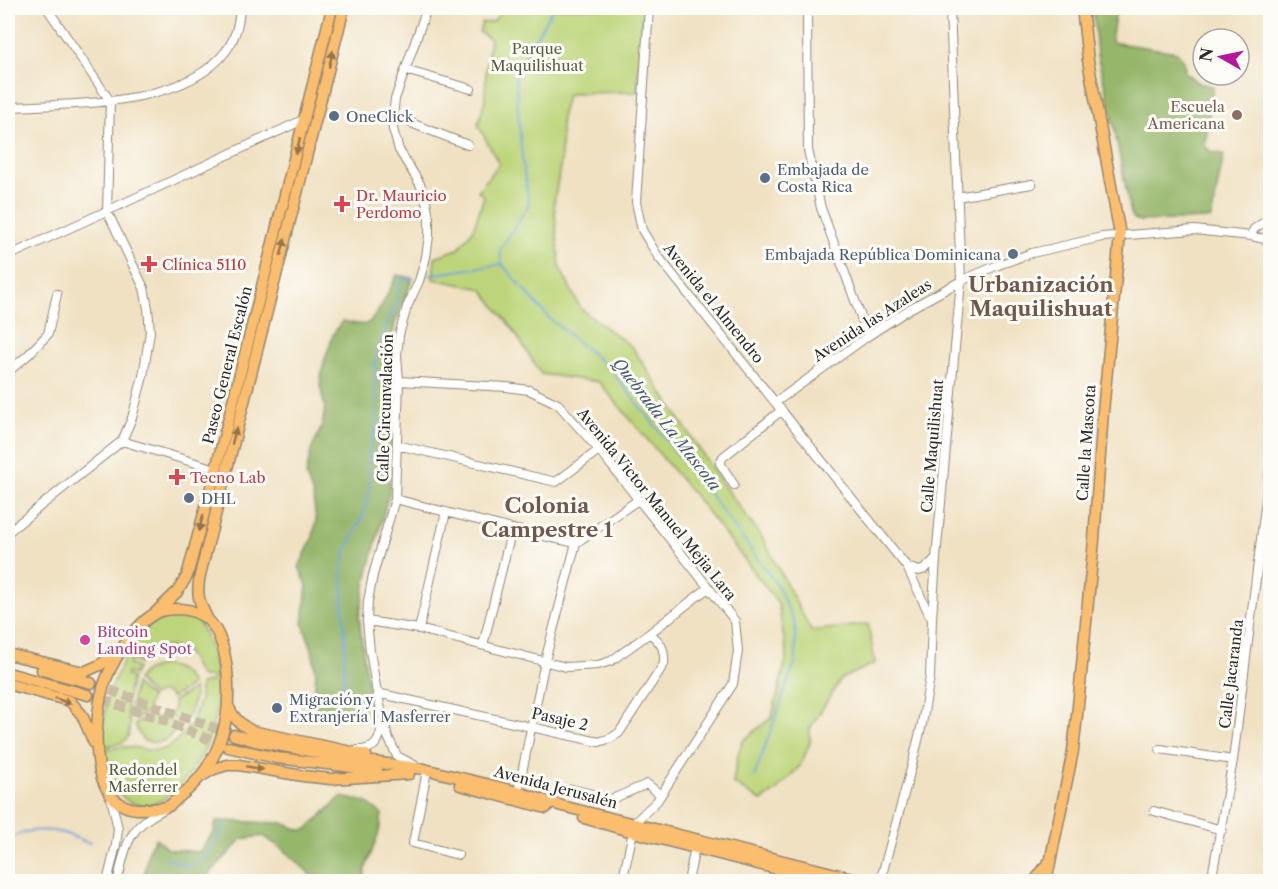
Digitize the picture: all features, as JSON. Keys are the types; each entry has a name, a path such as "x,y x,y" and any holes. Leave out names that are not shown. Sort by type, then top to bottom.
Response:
{"main road":[{"name":"Paseo General Escalón","path":"154,614 178,591 187,576 332,8"},
{"name":"Paseo General Escalón","path":"208,620 198,597 201,575 225,471 344,8"},
{"name":"Calle la Mascota","path":"1046,882 1073,750 1095,540 1103,412 1120,235 1088,60 1082,8"},
{"path":"180,609 194,612 208,620 221,642 228,674 226,721 213,758 200,778 168,806 134,808 118,801 103,782 96,742 96,723 101,694 108,674 122,648 140,626 154,614 180,609"},
{"path":"8,654 84,672 100,665 122,648"},
{"path":"8,661 91,683"},
{"path":"8,673 88,695"},
{"path":"8,684 70,701 82,715 98,753"},
{"path":"228,705 236,720 252,731 348,750 425,773"},
{"name":"Avenida Jerusalén","path":"234,735 518,792 695,848 828,882"},
{"name":"Avenida Jerusalén","path":"228,747 277,758 409,774 425,773 560,811 868,882"},
{"path":"200,778 214,769 227,765 332,779 409,774"},
{"path":"1034,882 1052,856"}],"street":[{"path":"8,532 122,441 132,418 143,375 150,332 144,288 107,211 110,101 47,8"},
{"path":"8,107 110,101 135,97 173,86 199,75 216,63 228,50 237,32 240,8"},
{"name":"Calle Circunvalación","path":"425,773 397,756 388,737 377,693 367,621 373,575 394,499 398,445 397,355 399,335 407,307 420,281 429,236 429,218 420,184 399,150 393,129 395,99 427,8"},
{"name":"Avenida el Almendro","path":"649,8 636,202 642,230 657,255 907,567 932,619"},
{"path":"807,8 808,150 821,208 868,336"},
{"name":"Calle Maquilishuat","path":"880,882 922,724 930,677 936,558 961,281 950,8"},
{"path":"405,70 471,89"},
{"path":"393,116 468,145"},
{"path":"8,256 305,119"},
{"path":"957,197 1032,184"},
{"path":"1251,236 1254,229 1270,218"},
{"name":"Avenida las Azaleas","path":"776,402 911,308 961,281 1032,253 1086,240 1120,235 1194,230 1270,240"},
{"path":"8,372 48,334 57,294"},
{"name":"Avenida Victor Manuel Mejia Lara","path":"399,381 529,390 558,404 599,450 735,621 738,651 733,684 657,801 634,827"},
{"path":"734,485 720,464 723,457 782,410"},
{"path":"122,441 216,469"},
{"path":"398,445 556,482 599,450"},
{"name":"Calle Jacaranda","path":"1211,882 1233,760 1270,468"},
{"path":"394,499 576,543"},
{"path":"518,792 545,661 576,543 638,500"},
{"path":"419,629 446,512"},
{"path":"483,645 512,529"},
{"path":"907,567 919,571 926,569 936,558"},
{"path":"367,621 419,629 566,666 598,665 610,661 708,588"},
{"name":"Pasaje 2","path":"377,693 599,742 620,733 664,664 665,655 661,643 650,633"},
{"name":"Calle Circunvalación","path":"348,750 366,750 375,745 381,733 383,715"},
{"path":"1160,749 1233,760"},
{"path":"425,773 413,843 458,855"},
{"path":"572,789 612,799 647,784 661,795"},
{"path":"107,882 118,829 110,793"},
{"path":"117,882 127,846 134,832 168,806"},
{"path":"1154,811 1222,830"},
{"path":"622,882 634,827"},
{"path":"688,882 695,848"}],"green space":[{"name":"Parque Maquilishuat","path":"504,8 643,8 637,92 567,95 561,118 561,161 554,203 560,268 581,309 632,347 719,479 763,539 811,631 868,624 875,663 841,679 810,728 810,743 800,766 775,792 761,801 733,783 738,754 743,741 772,717 787,656 778,603 699,501 599,382 541,374 512,328 482,289 433,279 435,257 458,249 473,230 484,197 478,191 499,164 478,125 485,99 490,39 479,32 482,23 493,22"},
{"path":"1093,8 1116,8 1111,42 1177,52 1184,62 1185,72 1191,77 1191,87 1213,87 1205,146 1211,152 1224,154 1211,219 1139,221 1133,218 1097,55"},
{"path":"397,275 413,278 395,322 391,345 392,430 389,493 367,576 359,617 370,721 312,711 316,674 312,649 303,624 307,585 299,567 313,537 316,521 313,496 306,475 311,451 322,426 325,408 320,385 324,362 333,335 342,321 361,325 370,321 379,310"},
{"name":"Redondel Masferrer","path":"180,614 191,616 197,621 209,645 217,686 215,718 204,750 178,788 153,804 141,805 124,798 112,780 103,743 105,712 115,679 131,647 154,623 167,616","holes":["165,647 186,652 201,677 212,677 212,681 200,684 200,700 192,722 198,724 197,728 189,726 174,743 163,749 125,747 110,749 109,745 122,743 128,737 130,724 127,699 132,678 126,675 127,672 134,675 137,668 129,665 131,660 139,664 153,651"]},
{"path":"161,665 180,670 192,685 171,698 163,692 153,696 137,680 145,671"},
{"path":"135,684 151,698 148,705 149,711 135,719 131,706"},
{"path":"194,689 191,708 180,725 170,715 174,708 173,701"},
{"path":"151,714 160,720 167,718 176,728 162,741 143,740 138,732 135,724"},
{"path":"341,797 366,802 382,814 379,832 365,870 365,881 315,881 284,850 263,836 242,839 204,881 143,881 149,848 156,838 167,849 199,852 214,832 216,821 283,823 306,830"}],"waterway":[{"name":"Quebrada La Mascota","path":"553,8 515,73 522,159 529,204 500,250 502,264 549,318 610,369 714,500 777,585 795,624 796,660 754,777"},
{"path":"429,275 502,264"},
{"path":"330,714 342,696 344,679 342,573 346,551 363,515 370,490 369,455 377,420 375,365 387,323 398,298 400,280 413,278"},
{"path":"166,858 190,867 205,858 218,838 225,821"},
{"path":"8,841 27,832 49,830 90,843"}],"tunnel":[{"path":"96,685 234,735"},
{"path":"88,695 163,720 225,746"}],"place":[{"name":"Escuela Americana","path":"1237,115"},
{"name":"OneClick","path":"334,116"},
{"name":"Embajada de Costa Rica","path":"765,178"},
{"name":"Dr. Mauricio Perdomo","path":"342,204"},
{"name":"Embajada República Dominicana","path":"1013,254"},
{"name":"Clínica 5110","path":"149,264"},
{"name":"Tecno Lab","path":"177,477"},
{"name":"DHL","path":"189,498"},
{"name":"Bitcoin Landing Spot","path":"85,640"},
{"name":"Migración y Extranjería | Masferrer","path":"277,708"}],"district":[{"name":"Urbanización Maquilishuat","path":"1041,296"},
{"name":"Colonia Campestre 1","path":"547,517"}]}
